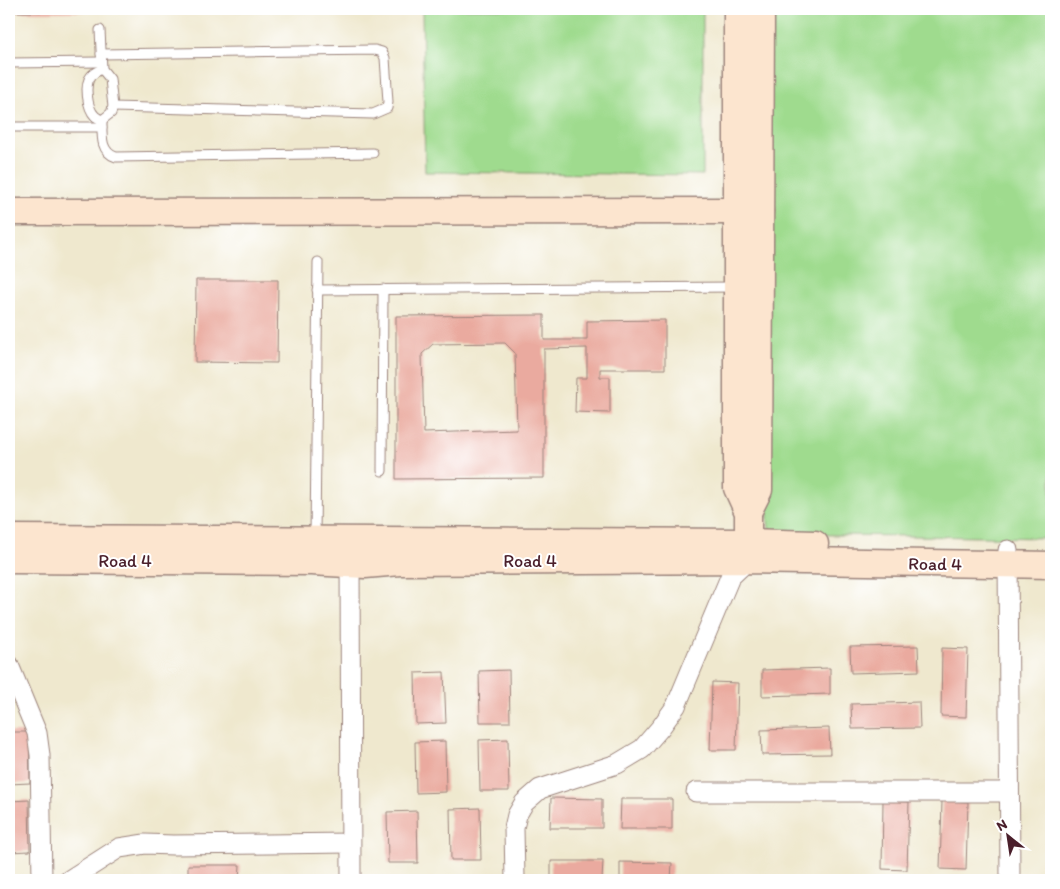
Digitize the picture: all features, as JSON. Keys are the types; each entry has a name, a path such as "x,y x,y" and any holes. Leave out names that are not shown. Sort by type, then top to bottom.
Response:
{"street":[{"path":"737,9 749,211 759,490 748,512"},
{"path":"515,880 514,828 517,815 524,803 540,789 617,764 642,749 676,706 730,577 748,551 748,512 737,488 737,287 749,211 761,9"},
{"path":"9,212 749,211"},
{"name":"Road 4","path":"9,538 314,539 350,551"},
{"name":"Road 4","path":"1007,557 1051,549"},
{"path":"350,551 351,880"},
{"name":"Road 4","path":"9,560 350,551 748,551 1007,557 1051,565"},
{"path":"1007,557 1010,880"},
{"path":"9,665 37,733 40,755 42,880"},
{"path":"696,792 1009,792"},
{"path":"69,880 119,848 145,844 350,843"}],"lane":[{"path":"9,127 102,124 111,113 113,107 110,79 101,62 100,30"},
{"path":"9,63 101,62 376,50 382,52 385,58 388,102 386,108 373,114 113,107"},
{"path":"101,62 89,78 88,84 90,106 102,124 104,149 109,155 116,157 373,154"},
{"path":"314,539 318,262"},
{"path":"317,290 737,287"},
{"path":"382,471 383,289"}],"green space":[{"path":"150,9 703,9 703,175 425,172 422,10 150,11"},
{"path":"766,9 1051,9 1051,538 770,534 768,522"}],"building":[{"path":"9,9 143,9 143,12 9,12"},
{"path":"196,280 278,280 277,363 195,362"},
{"path":"544,315 544,340 587,340 587,321 665,320 665,369 600,369 600,377 610,377 610,413 575,412 576,378 587,378 587,348 544,349 544,478 396,479 396,316","holes":["505,343 515,353 517,430 424,433 422,354 433,344"]},
{"path":"918,646 919,671 851,673 850,647"},
{"path":"942,648 968,649 966,717 941,716"},
{"path":"830,668 830,694 762,696 762,670"},
{"path":"509,670 510,722 480,722 479,671"},
{"path":"444,672 446,723 416,724 415,673"},
{"path":"712,682 738,683 736,750 710,750"},
{"path":"919,702 920,728 852,729 851,704"},
{"path":"829,728 830,754 762,755 761,730"},
{"path":"9,732 29,732 30,783 9,784"},
{"path":"508,739 509,791 480,791 479,740"},
{"path":"445,741 446,792 416,793 415,742"},
{"path":"551,798 602,799 602,828 550,828"},
{"path":"621,799 672,799 672,829 620,829"},
{"path":"29,800 30,851 9,852 9,801"},
{"path":"883,801 909,802 907,870 882,869"},
{"path":"942,801 968,802 966,870 940,869"},
{"path":"480,808 481,860 451,860 450,809"},
{"path":"417,811 418,863 388,863 387,812"},
{"path":"551,861 603,861 602,880 551,880"},
{"path":"620,862 672,863 671,880 620,880"},
{"path":"188,865 240,865 239,880 188,880"}]}
